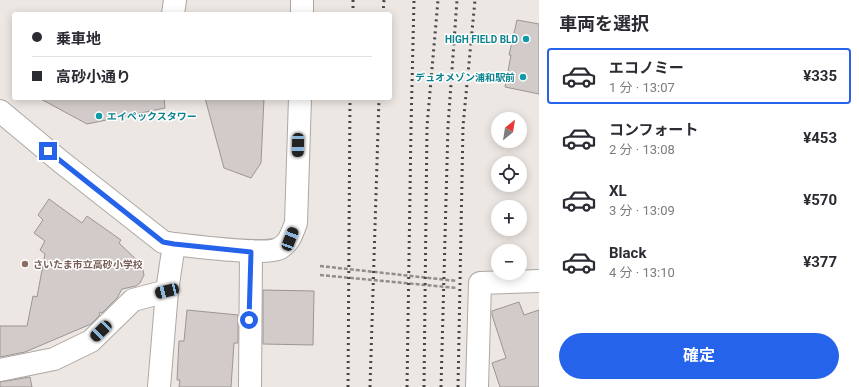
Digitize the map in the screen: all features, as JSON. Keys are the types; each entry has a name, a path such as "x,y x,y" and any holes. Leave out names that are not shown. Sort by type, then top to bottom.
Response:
{"street":[{"path":"173,12 175,0"},
{"path":"302,0 302,12"},
{"path":"0,111 60,161 163,242 251,252 279,250 290,239 296,223 300,100"},
{"path":"159,387 167,291 174,244"},
{"path":"250,387 251,252"},
{"path":"477,387 480,287 539,281"},
{"path":"0,370 54,359 91,341 133,300 167,291"}],"path":[{"path":"320,266 480,287"},
{"path":"320,275 480,287"}],"building":[{"path":"517,20 539,24 539,94 505,87 511,55 509,55"},
{"name":"エイペックスタワー","path":"43,100 164,100 165,108 87,124"},
{"path":"206,100 264,100 261,163 251,178 224,168"},
{"path":"49,199 82,223 87,216 121,240 119,243 142,265 144,275 140,283 136,286 122,289 117,298 102,313 100,312 99,316 91,324 25,352 0,357 0,326 27,326 33,296 37,297 45,254 40,250 45,241 34,233 43,220 38,215"},
{"path":"263,290 314,291 313,345 263,344"},
{"path":"519,302 524,315 539,310 539,387 500,387 492,363 506,358 492,311"},
{"path":"187,310 238,315 238,343 234,343 231,387 179,387 180,380 177,380 179,341 184,341"},
{"path":"30,377 32,387 0,387 0,382"}],"railway":[{"path":"353,0 353,12"},
{"path":"383,12 384,0"},
{"path":"407,387 414,0"},
{"path":"424,387 427,126 438,0"},
{"path":"441,387 448,126 457,0"},
{"path":"458,387 463,126 475,0"},
{"path":"348,387 350,100"},
{"path":"370,387 379,100"}],"place":[{"name":"HIGH FIELD BLD","path":"526,39"},
{"name":"デュオメゾン浦和駅前","path":"523,77"},
{"name":"エイペックスタワー","path":"99,116"},
{"name":"さいたま市立高砂小学校","path":"25,264"}],"route":[{"path":"48,151 163,242 251,252 249,320"}]}
